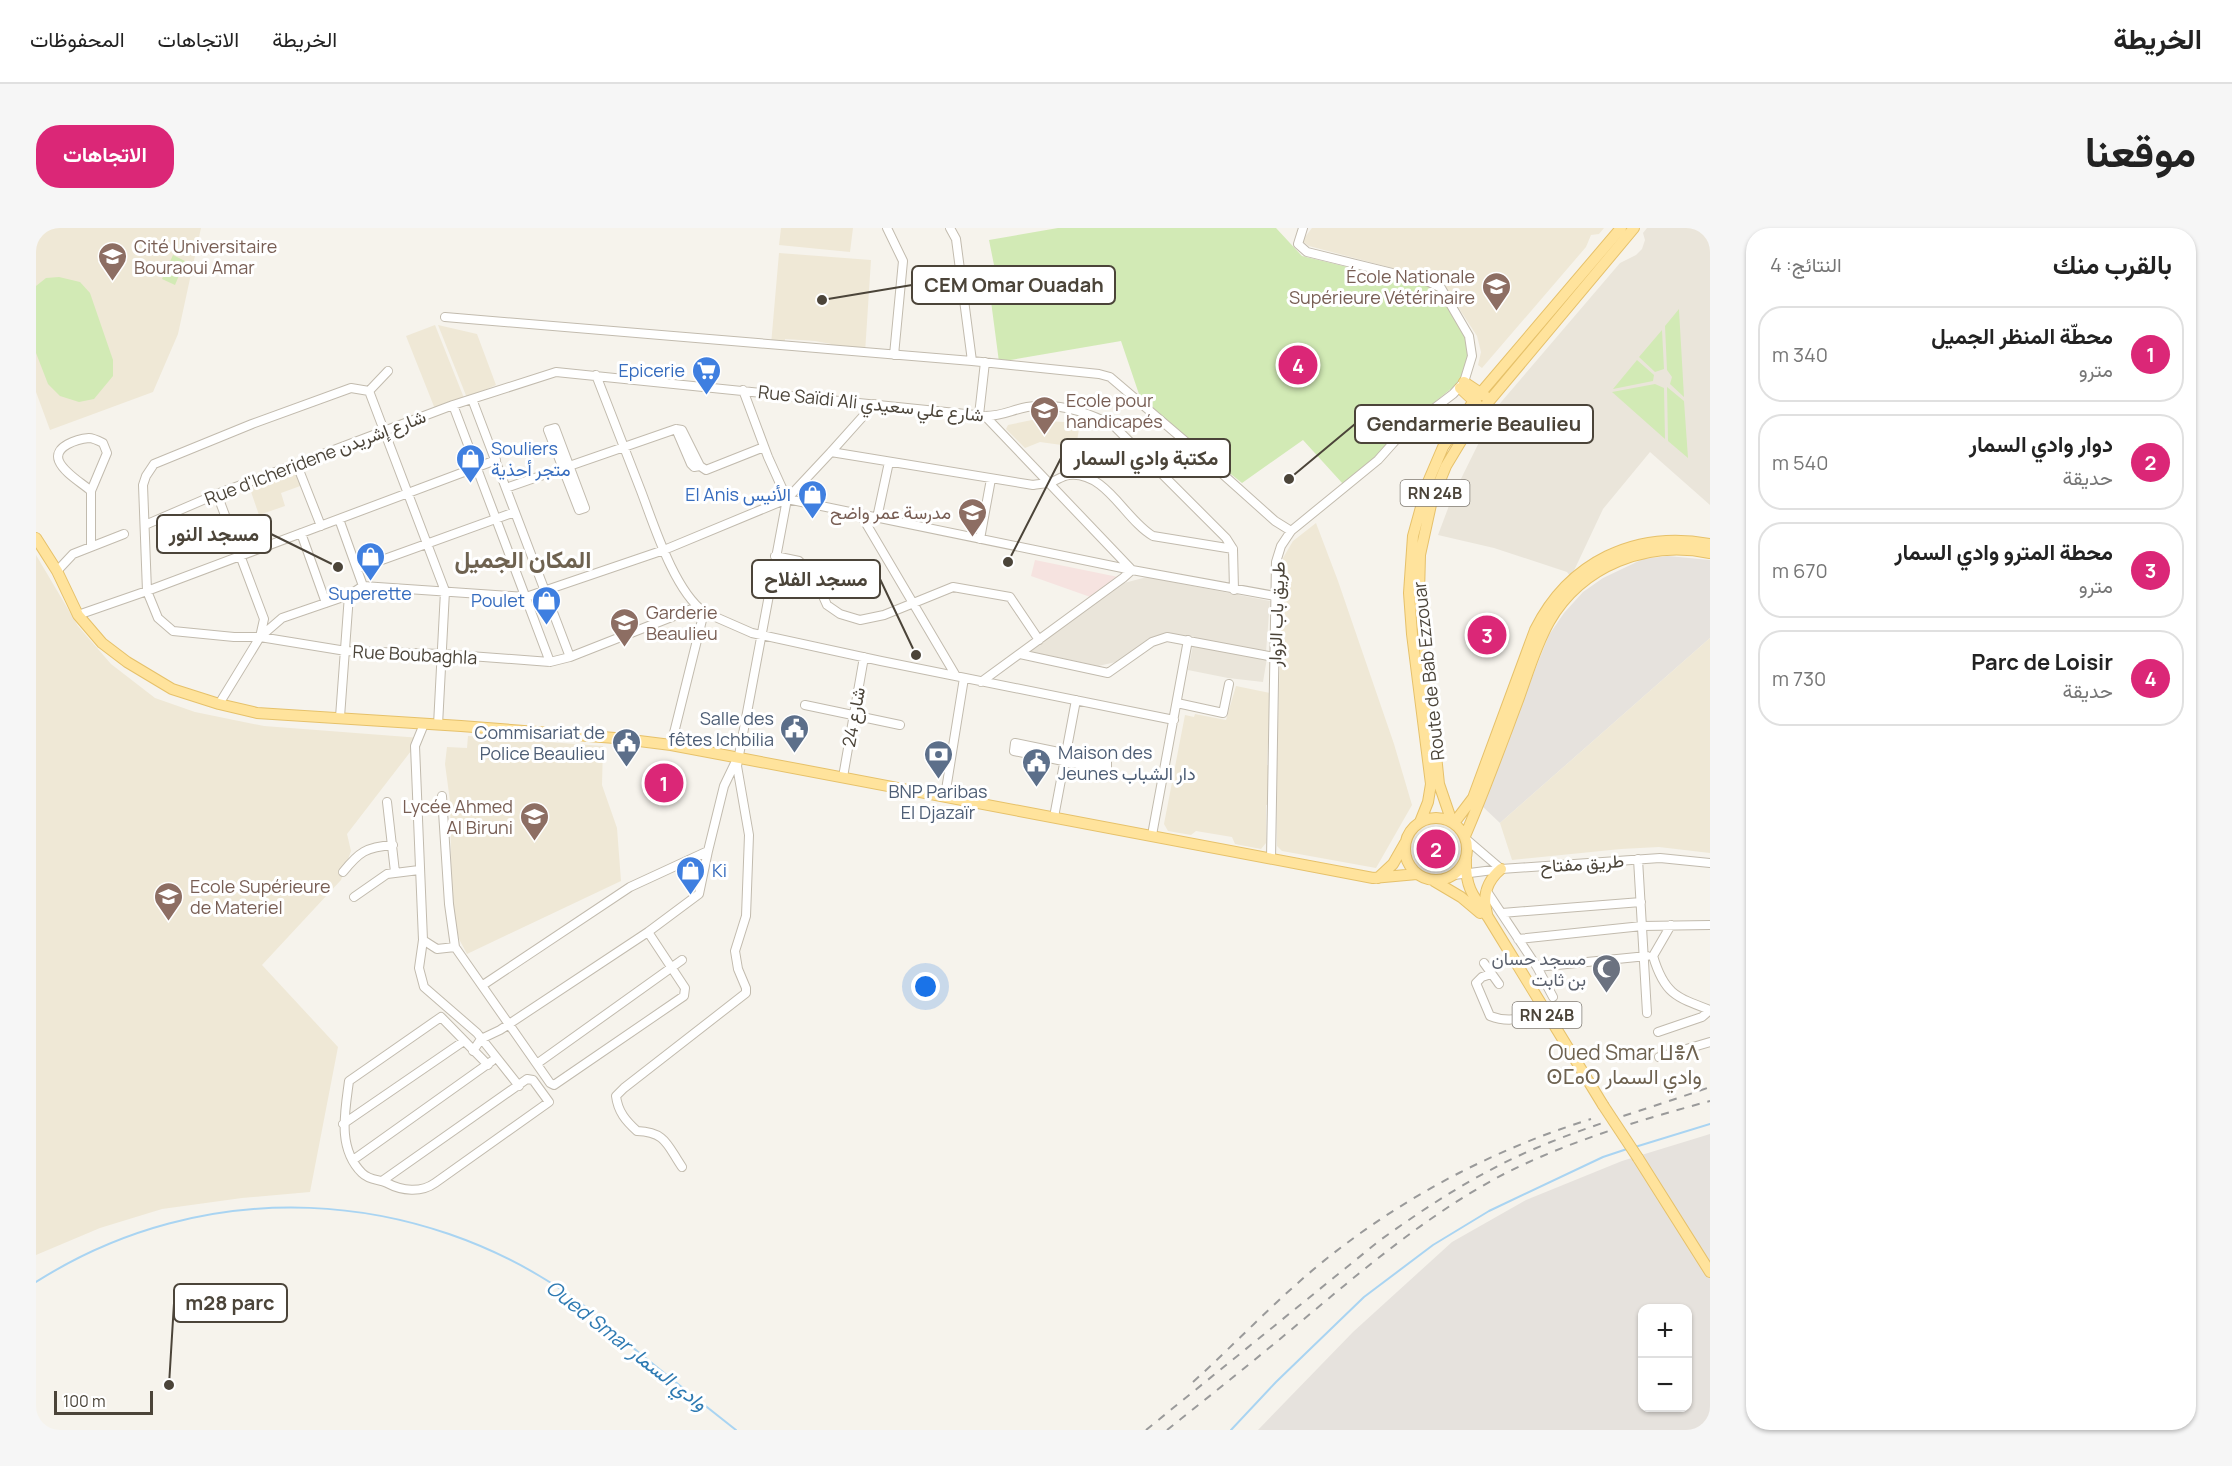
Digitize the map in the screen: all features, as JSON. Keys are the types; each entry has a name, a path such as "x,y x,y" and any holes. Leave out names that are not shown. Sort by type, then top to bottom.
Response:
{"main road":[{"name":"Route de Bab Ezzouar","path":"1453,822 1439,784 1418,633 1410,616 1411,555 1422,499 1443,447 1481,391 1621,228"},
{"name":"Route de Bab Ezzouar","path":"1420,822 1428,802 1431,784 1418,633 1422,620 1419,593 1420,555 1432,500 1454,449 1486,404 1634,228"},
{"path":"1462,385 1481,391 1486,404 1473,402 1462,385"},
{"path":"36,538 57,571 78,615 102,643 127,663 172,689 257,713 424,723 615,738 671,745 1378,878 1421,876 1445,879 1454,875 1466,859"},
{"path":"1453,822 1469,804 1535,630 1559,592 1585,568 1621,550 1659,541 1683,540 1710,544"},
{"path":"1489,921 1468,886 1466,837 1543,635 1566,598 1590,576 1622,559 1661,549 1682,548 1710,553"},
{"path":"1410,616 1422,620"},
{"path":"1443,797 1452,803 1469,804"},
{"path":"1378,878 1393,864 1408,835 1420,822 1436,817 1453,822 1466,837"},
{"path":"1405,843 1407,860 1421,876 1441,884 1461,897 1489,921"},
{"path":"1489,921 1485,901 1486,890 1494,875 1501,869"},
{"name":"RN 24B","path":"1489,921 1710,1272"}],"street":[{"path":"887,228 903,261 894,355"},
{"path":"950,228 956,239 972,361"},
{"path":"1302,228 1298,244 1307,252 1429,282 1441,288 1471,343 1471,363 1462,385"},
{"path":"445,317 986,362 1100,374 1110,377 1275,521 1290,531"},
{"path":"986,362 982,415 1132,570"},
{"path":"369,391 388,371"},
{"name":"Rue Saïdi Ali شارع علي سعيدي","path":"453,405 556,372 982,415 999,416 1027,407 1047,406 1094,415 1114,426 1214,525 1233,549"},
{"path":"596,375 664,550 678,578 701,610 734,626 762,635 1174,720"},
{"name":"طريق باب الزوار","path":"1270,859 1275,596 1278,554 1284,538 1378,460 1406,430 1462,385"},
{"path":"147,591 144,480 154,464 252,424 351,388 369,391"},
{"path":"682,1167 662,1137 654,1132 637,1131 628,1123 617,1106 616,1096 746,993 745,983 735,958 746,916 748,835 737,773 738,758 787,499 764,447 743,390"},
{"path":"369,391 445,591 438,725"},
{"path":"472,399 570,657"},
{"path":"219,704 260,637 282,618 349,595 363,586 526,597 664,550 787,499 874,404"},
{"path":"453,405 550,662"},
{"name":"Rue d'Icheridene شارع إشريدن","path":"145,525 217,494 453,405"},
{"path":"506,488 676,429 682,430 700,466 706,470 764,447"},
{"path":"91,491 67,471 59,461 62,448 73,442 90,438 103,443 107,453 91,491 91,546"},
{"path":"831,452 1034,485 1049,483 1070,475 1092,480 1105,488 1142,529 1153,536 1233,549 1234,590"},
{"path":"78,615 496,460"},
{"path":"877,518 890,462"},
{"path":"297,465 321,526"},
{"path":"980,539 991,479"},
{"path":"217,494 264,619 260,637"},
{"path":"787,499 1132,570 1275,596"},
{"path":"357,569 515,512"},
{"path":"861,515 960,677 945,796"},
{"path":"339,519 363,586"},
{"path":"301,533 326,603"},
{"path":"57,571 73,554 124,534"},
{"path":"775,556 799,561 814,576 827,605 840,614 860,620 884,615 953,586 1010,597 1039,640"},
{"path":"981,682 1132,570"},
{"name":"Rue Boubaghla","path":"147,591 158,618 173,631 260,637 346,651 443,654 550,662 701,610"},
{"path":"340,717 349,595"},
{"path":"671,745 701,610"},
{"path":"1020,654 1108,673 1152,642 1167,637 1274,657"},
{"path":"1152,835 1188,640"},
{"name":"شارع 24","path":"843,777 864,657"},
{"path":"1177,703 1223,713 1229,684"},
{"path":"1054,817 1076,700"},
{"path":"805,705 900,725"},
{"path":"424,723 415,747 423,940 419,968 424,987 467,1024 519,1086"},
{"path":"1015,742 1065,758 1014,751 1015,742"},
{"path":"473,1051 481,1040 648,932 699,894 726,779 738,758"},
{"path":"442,796 449,904 455,947 550,1083 558,1084 674,1003 686,992 685,987 648,932"},
{"path":"387,802 395,872"},
{"path":"1466,837 1501,869"},
{"path":"343,872 357,854 365,850 393,845"},
{"path":"483,985 630,887 708,851"},
{"name":"طريق مفتاح","path":"1454,875 1501,869 1675,858 1710,863"},
{"path":"1638,860 1642,926 1648,956 1647,1013"},
{"path":"354,897 378,878 395,872 419,870"},
{"path":"1486,890 1537,967 1553,997"},
{"path":"1502,913 1641,902"},
{"path":"1537,967 1648,956 1671,925"},
{"path":"1518,939 1642,926 1710,925"},
{"path":"423,940 437,949 455,947"},
{"path":"1648,956 1667,988 1683,999 1710,1010 1702,1017 1658,1032"},
{"path":"538,1064 682,960"},
{"path":"1484,963 1499,984"},
{"path":"1491,974 1482,977 1476,983 1490,1016 1500,1020 1512,1020 1531,1017 1544,1010"},
{"path":"382,1181 527,1079 533,1080 549,1102 428,1188 417,1190 393,1186 382,1181 373,1181 362,1174 353,1160 343,1124 349,1081 441,1017 488,1065"},
{"path":"343,1124 464,1041"},
{"path":"1659,1058 1710,1042"},
{"path":"353,1160 496,1058"}],"shaded area":[{"name":"Cité Universitaire Bouraoui Amar","path":"36,228 201,228 178,334 153,392 50,430 36,392"},
{"path":"781,228 853,228 850,252 779,245"},
{"name":"École Nationale Supérieure Vétérinaire","path":"1312,228 1604,228 1599,234 1591,235 1586,247 1482,368 1478,365 1481,352 1477,336 1441,281 1309,246 1302,241"},
{"path":"1647,228 1710,228 1710,505 1650,452 1603,509 1571,577 1567,572 1494,548 1438,535 1453,495 1496,408 1620,263 1636,255 1642,249 1645,240 1643,233"},
{"path":"779,253 871,260 865,353 829,350 831,344 815,341 785,339 785,345 771,345"},
{"path":"435,325 464,398 435,409 406,336"},
{"path":"438,325 477,334 496,385 467,398"},
{"name":"Ecole pour handicapés","path":"1032,420 1080,423 1076,447 1040,442 1025,448 1006,429 1008,425"},
{"path":"298,471 303,485 281,493 285,506 259,515 249,486"},
{"path":"1316,523 1394,744 1412,805 1376,868 1282,851 1277,846 1277,803 1266,805 1266,843 1261,849 1235,844 1232,837 1196,831 1191,835 1168,831 1164,824 1185,715 1194,717 1195,714 1226,720 1236,686 1270,693 1267,765 1277,765 1282,575 1285,575 1283,558 1293,541"},
{"name":"Ecole Supérieure de Materiel","path":"36,555 78,626 111,664 155,698 195,712 264,726 421,738 347,834 351,851 341,880 262,965 338,1047 310,1192 162,1209 100,1228 36,1255"},
{"path":"1668,556 1710,560 1710,638 1500,823 1481,805 1549,635 1564,613 1583,592 1603,578 1643,559"},
{"path":"1035,560 1123,578 1096,599 1031,576"},
{"path":"1147,577 1270,601 1266,652 1167,633 1156,636 1116,662 1098,666 1028,651 1124,583"},
{"path":"1710,638 1710,853 1659,847 1512,860 1500,823"},
{"path":"1193,645 1267,658 1263,682 1188,670"},
{"name":"Lycée Ahmed Al Biruni","path":"468,736 603,746 602,785 617,828 621,881 467,954 459,939 452,907 450,801 445,764 447,747 467,748"},
{"path":"1710,1134 1710,1430 1258,1430 1353,1332 1452,1242 1526,1200 1622,1161"}],"green space":[{"path":"1058,228 1276,228 1302,256 1435,288 1466,336 1471,352 1463,379 1394,435 1393,445 1343,484 1303,440 1242,483 1142,403 1121,341 999,362 989,286 996,275 989,240"},
{"path":"173,255 185,261 175,285 162,279"},
{"path":"59,277 80,282 90,293 113,360 113,376 94,399 79,402 60,396 48,384 36,353 36,286 46,278"},
{"path":"1679,309 1684,397 1670,384 1672,377 1667,370 1665,326"},
{"path":"1662,330 1664,369 1655,372 1639,357"},
{"path":"1637,360 1654,375 1653,381 1613,389"},
{"path":"1655,384 1664,388 1665,439 1612,392"},
{"path":"1667,387 1684,401 1688,458 1668,441"},
{"path":"1436,828 1450,833 1455,847 1450,861 1436,866 1422,861 1417,847 1422,833"}],"waterway":[{"path":"1635,1147 1710,1124"},
{"path":"1231,1430 1276,1382 1364,1297 1433,1245 1489,1211 1603,1157 1627,1149"},
{"name":"Oued Smar وادي السمار","path":"36,1282 101,1247 169,1224 239,1210 310,1208 380,1216 449,1234 515,1262 578,1301 736,1430"}],"railway":[{"path":"1146,1430 1379,1241 1457,1189 1519,1155 1541,1146 1604,1122 1710,1087"},
{"path":"1167,1430 1397,1243 1476,1190 1529,1162 1579,1141 1710,1101"},
{"path":"1193,1382 1303,1278 1383,1218 1415,1197 1483,1161 1518,1145 1591,1119"}],"place":[{"name":"Cité Universitaire Bouraoui Amar","path":"113,282"},
{"name":"CEM Omar Ouadah","path":"822,300"},
{"name":"École Nationale Supérieure Vétérinaire","path":"1496,312"},
{"name":"Parc de Loisir","path":"1298,365"},
{"name":"Epicerie","path":"706,396"},
{"name":"Ecole pour handicapés","path":"1045,436"},
{"name":"Gendarmerie Beaulieu","path":"1289,479"},
{"name":"Souliers متجر أحذية","path":"470,484"},
{"name":"El Anis الأنيس","path":"812,520"},
{"name":"مدرسة عمر واضح","path":"972,538"},
{"name":"مكتبة وادي السمار","path":"1008,562"},
{"name":"مسجد النور","path":"338,567"},
{"name":"Superette","path":"370,582"},
{"name":"Poulet","path":"546,626"},
{"name":"محطة المترو وادي السمار","path":"1487,635"},
{"name":"Garderie Beaulieu","path":"625,648"},
{"name":"مسجد الفلاح","path":"916,655"},
{"name":"Salle des fêtes Ichbilia","path":"795,754"},
{"name":"Commisariat de Police Beaulieu","path":"626,768"},
{"name":"BNP Paribas El Djazaïr","path":"938,780"},
{"name":"محطّة المنظر الجميل","path":"664,783"},
{"name":"Maison des Jeunes دار الشباب","path":"1037,788"},
{"name":"Lycée Ahmed Al Biruni","path":"534,842"},
{"name":"دوار وادي السمار","path":"1436,849"},
{"name":"Ki","path":"691,896"},
{"name":"Ecole Supérieure de Materiel","path":"169,922"},
{"name":"مسجد حسان بن ثابت","path":"1607,994"},
{"name":"m28 parc","path":"169,1385"}],"district":[{"name":"المكان الجميل","path":"523,558"},
{"name":"Oued Smar ⵡⴻⴷ ⵙⵎⴰⵔ وادي السمار","path":"1624,1064"}]}
